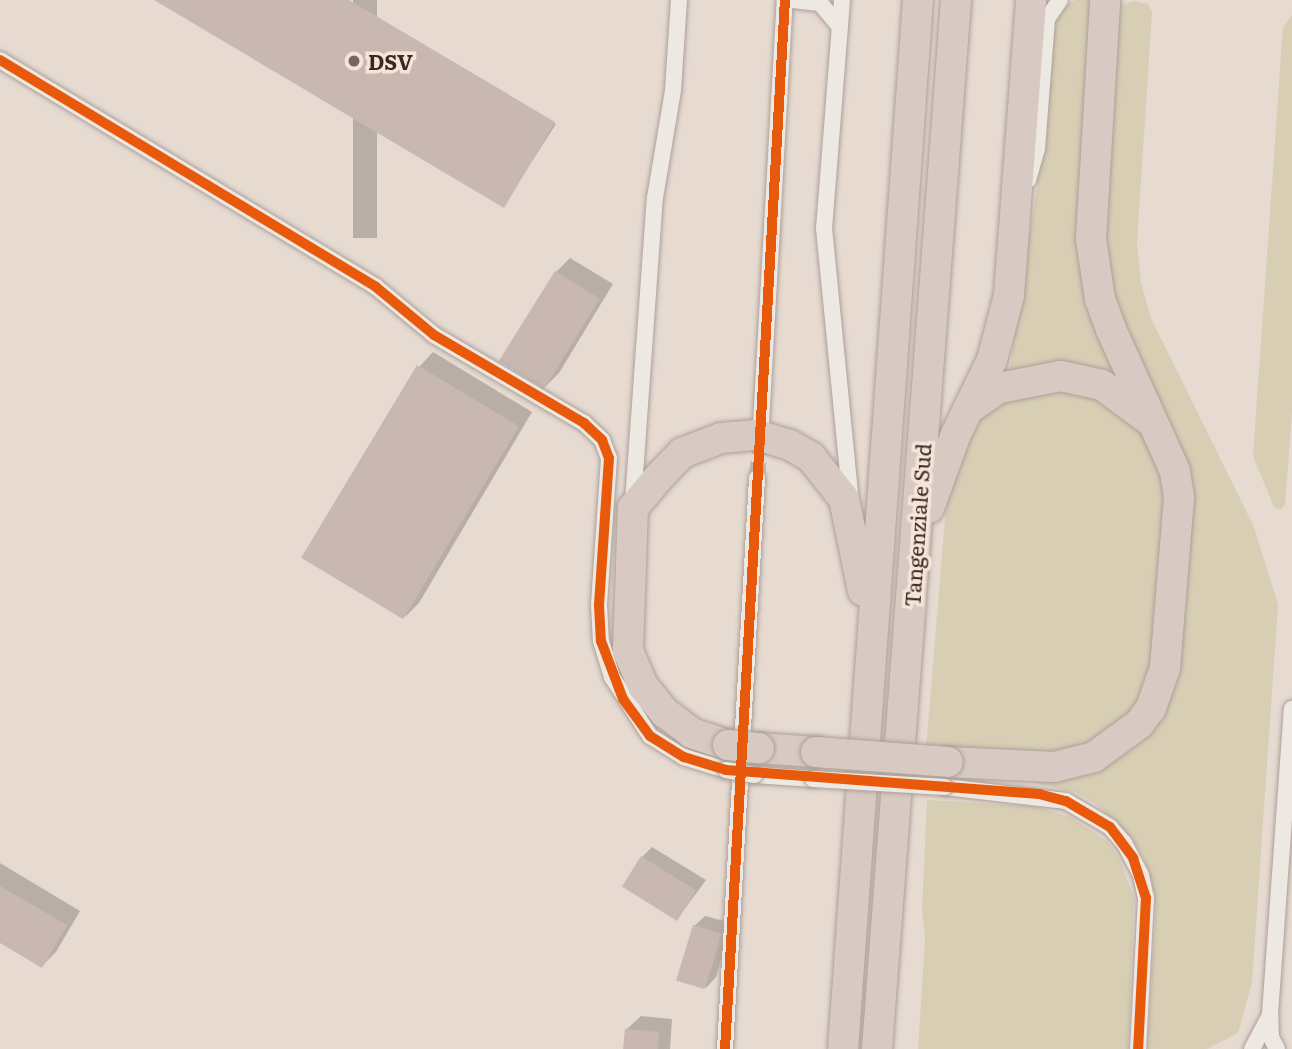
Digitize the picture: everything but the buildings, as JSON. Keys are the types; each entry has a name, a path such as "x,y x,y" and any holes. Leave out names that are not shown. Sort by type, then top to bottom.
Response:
{"highway":[{"name":"Tangenziale Sud","path":"843,1049 918,0"},
{"name":"Tangenziale Sud","path":"877,1049 956,0"},
{"path":"916,544 1002,329 1017,216 1031,0"},
{"path":"871,639 853,524 831,477 811,457 790,445 757,435 721,438 682,453 633,508 626,628 635,671 653,702 671,718 727,757 757,762 946,774 1074,765 1111,748 1151,708 1164,668 1179,497 1175,471 1111,330 1094,270 1091,207 1105,0"},
{"path":"969,408 999,388 1039,377 1080,378 1102,385 1130,402 1155,425"}],"street":[{"path":"633,508 655,198 673,90 679,0"},
{"path":"761,424 785,0"},
{"path":"792,0 820,3 840,27"},
{"path":"842,0 824,228 853,524"},
{"path":"1017,216 1037,149 1047,19 1060,0"},
{"path":"0,60 376,287 434,335 584,423 603,440 609,458 599,605 601,641 612,677 650,736 684,757 727,757"},
{"path":"725,1049 758,478"},
{"path":"1277,1049 1270,1037 1270,1014 1292,709"},
{"path":"946,774 1066,801 1110,827 1124,843 1141,875 1146,898 1138,1049"},
{"path":"1252,1049 1270,1014"}],"shaded area":[{"path":"1075,0 1096,0 1081,208 1128,387 1009,374 1042,152 1050,33 1061,9"},
{"path":"1133,1 1148,4 1152,12 1137,243 1141,283 1151,318 1254,527 1278,605 1252,982 1238,1033 1207,1049 1148,1049 1156,904 1144,858 1131,837 1095,803 1075,792 1038,784 1038,779 1133,745 1189,499 1113,308 1102,250 1119,7"},
{"path":"1292,15 1292,412 1285,505 1280,510 1274,507 1253,456 1283,27"},
{"path":"1076,388 1136,420 1169,482 1156,665 1130,718 1071,755 926,749 948,483 978,417 1004,397"},
{"path":"927,800 1033,806 1071,817 1108,842 1119,858 1134,897 1128,1049 918,1049 925,938 922,910"}],"tunnel":[{"path":"757,478 761,430"}],"cycle path":[{"path":"725,1049 785,0"},
{"path":"0,60 376,287 434,335 584,423 602,440 609,458 599,605 601,641 623,699 650,736 684,757 726,770 1039,794 1066,801 1110,827 1133,858 1146,898 1138,1049"}],"place":[{"name":"DSV","path":"354,61"}]}
